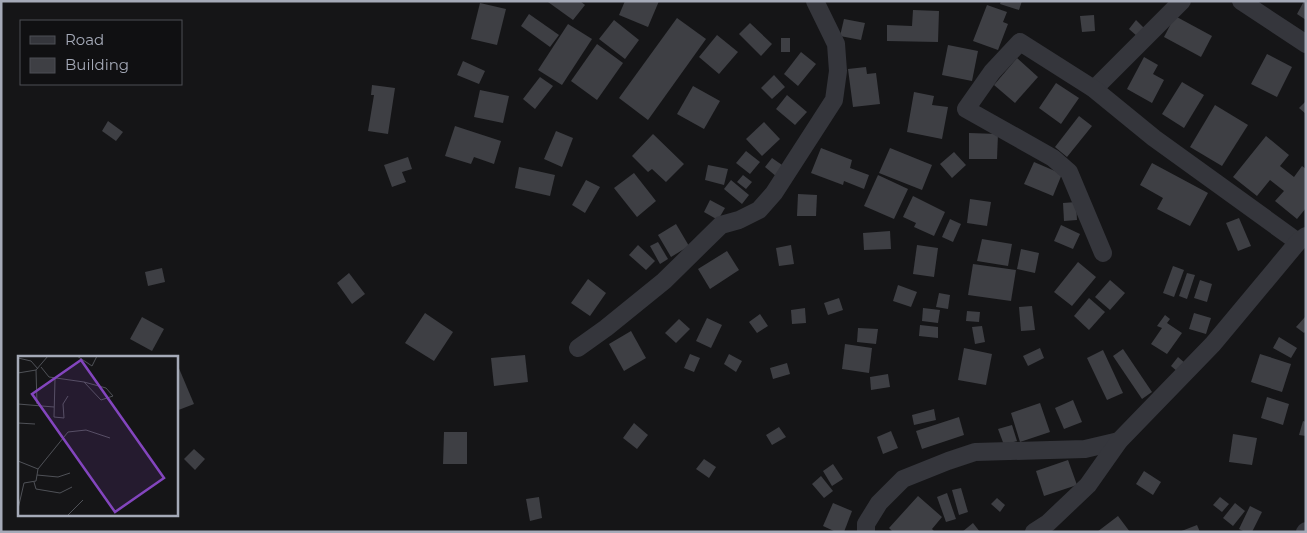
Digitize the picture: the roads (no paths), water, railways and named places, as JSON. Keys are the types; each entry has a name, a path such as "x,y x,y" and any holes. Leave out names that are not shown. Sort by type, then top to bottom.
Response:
{"street":[{"path":"578,348 664,281 721,225 739,220 758,210 774,193 834,100 838,71 836,44 814,1"},
{"path":"1094,89 1182,1"},
{"path":"1241,1 1306,44"},
{"path":"1034,532 1048,522 1088,485 1119,441 1214,344 1302,239 1154,138 1094,89 1020,42 992,72 966,109 1053,158 1069,172 1103,253"},
{"path":"866,532 866,524 879,503 903,479 948,461 975,452 1085,449 1119,441"}]}
